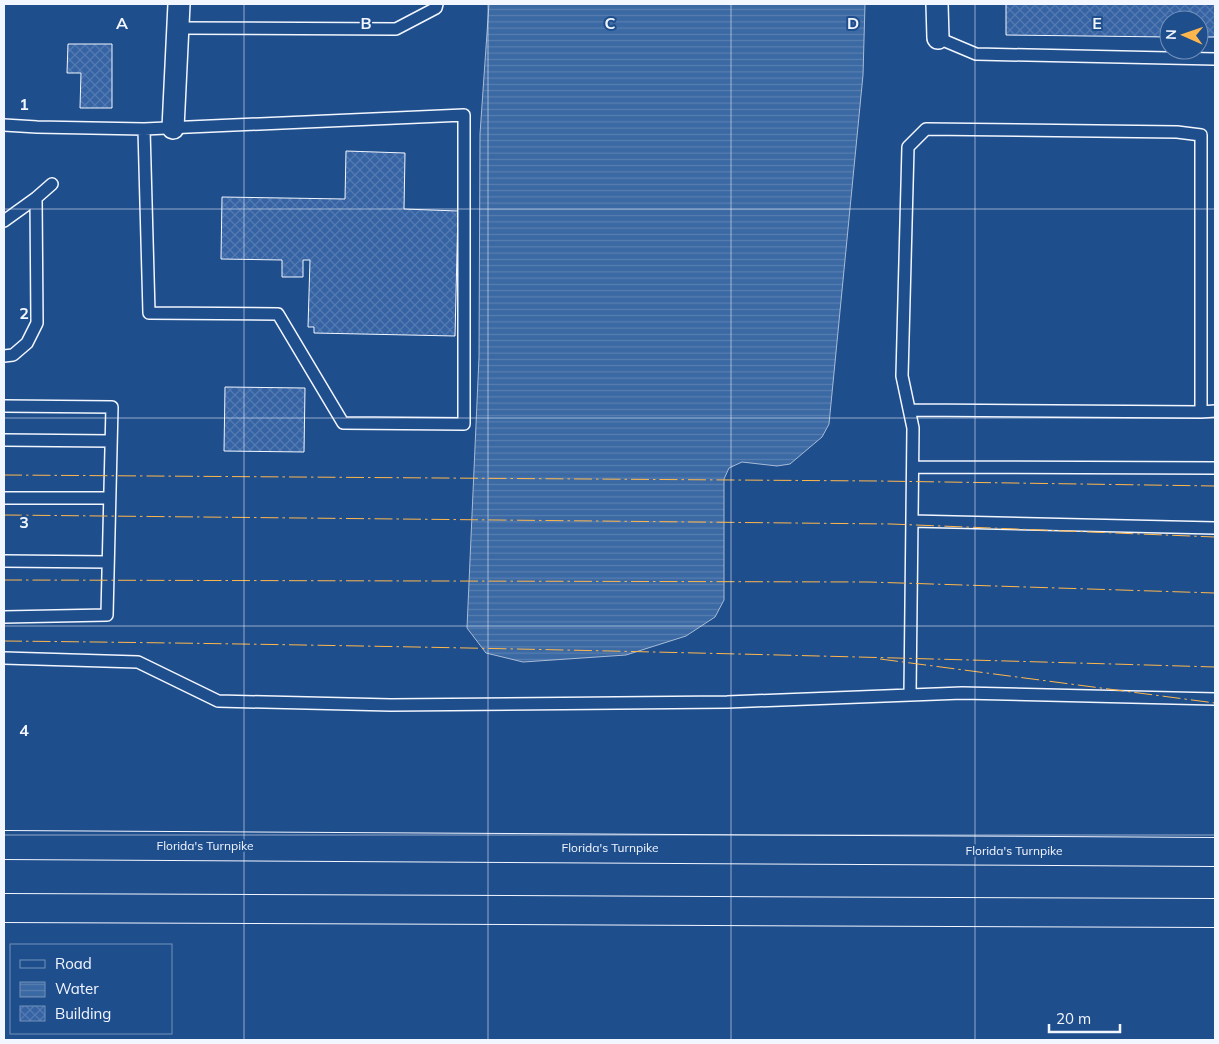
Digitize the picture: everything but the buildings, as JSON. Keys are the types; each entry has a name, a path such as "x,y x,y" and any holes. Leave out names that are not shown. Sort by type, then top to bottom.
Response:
{"highway":[{"name":"Florida's Turnpike","path":"4,845 1215,852"},
{"path":"4,908 1215,914"},
{"path":"4,921 82,908"}],"street":[{"path":"173,128 179,4"},
{"path":"937,4 938,38"}],"lane":[{"path":"179,28 396,29 436,8 437,4"},
{"path":"938,38 976,54 1215,59"},
{"path":"4,125 144,129 464,115 464,424 343,423 278,314 149,313 144,129"},
{"path":"910,694 913,428 902,376 908,147 926,128 1177,132 1201,135 1201,412"},
{"path":"4,221 52,184"},
{"path":"4,356 13,355 27,343 37,322 36,198"},
{"path":"4,406 112,407 106,615 4,617"},
{"path":"910,410 1215,411"},
{"path":"4,440 111,441"},
{"path":"913,467 1215,468"},
{"path":"4,498 109,498"},
{"path":"912,521 1215,528"},
{"path":"4,561 108,562"},
{"path":"4,658 138,662 218,701 392,704 727,702 962,692 1215,699"}],"water":[{"path":"489,4 865,4 863,75 829,424 822,437 790,464 777,466 742,462 729,468 724,479 724,600 715,617 686,636 626,655 523,662 486,653 467,628 479,357 480,134"}],"power":[{"path":"4,475 878,481 1215,486"},
{"path":"4,515 891,524 1215,537"},
{"path":"4,580 869,582 1215,593"},
{"path":"4,641 610,651 1215,667"},
{"path":"880,659 1215,703"}]}
